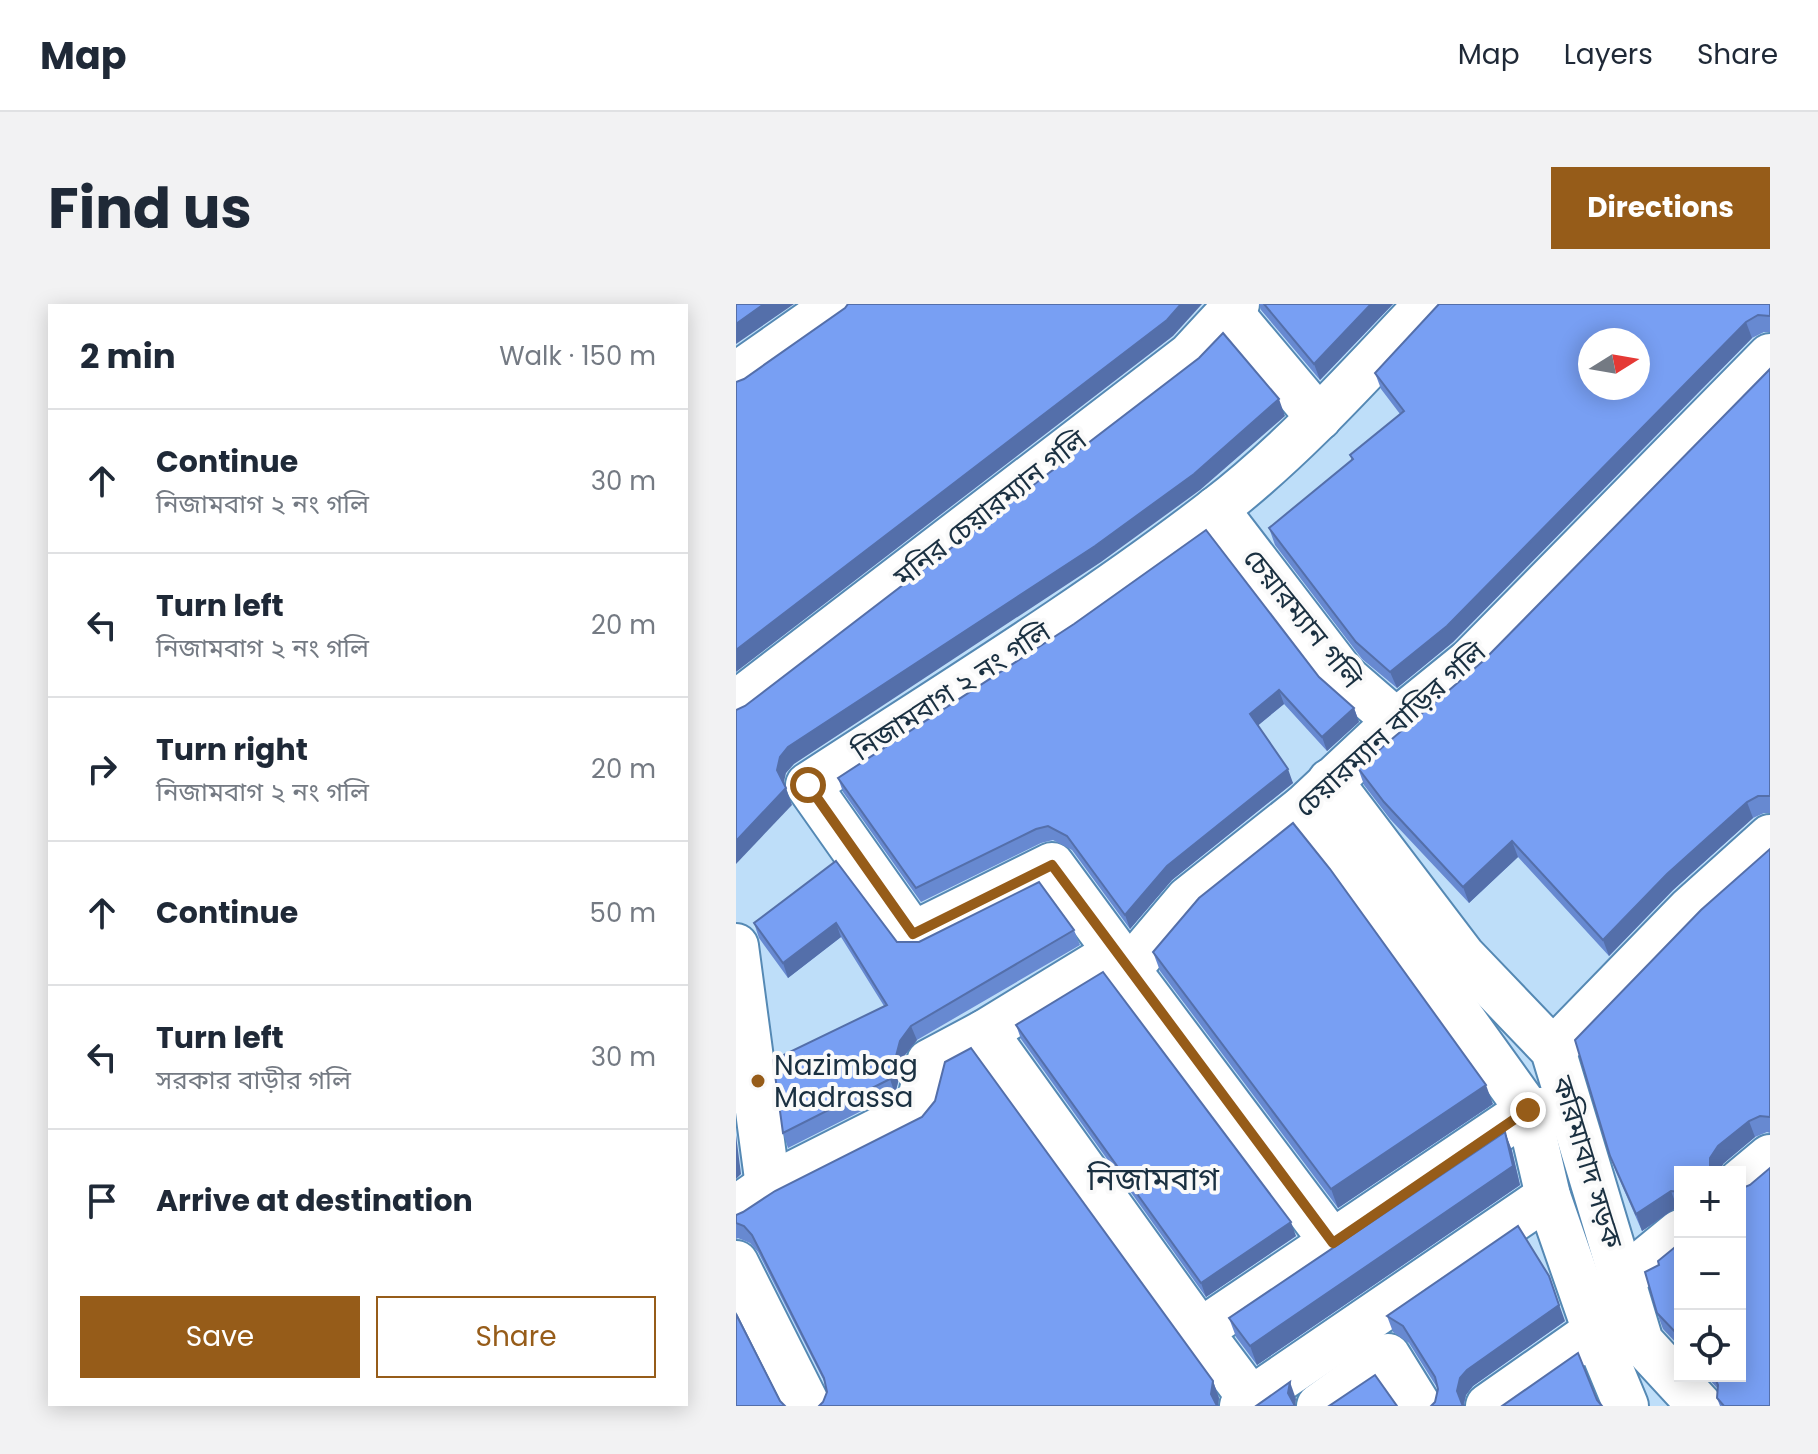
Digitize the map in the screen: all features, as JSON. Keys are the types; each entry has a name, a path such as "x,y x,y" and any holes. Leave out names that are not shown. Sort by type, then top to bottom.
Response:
{"street":[{"path":"736,375 837,304"},
{"name":"নিজামবাগ ২ নং গলি","path":"1122,961 1052,865 913,934 808,785 1054,624 1216,509 1319,418 1427,304"},
{"path":"1233,307 1319,418"},
{"name":"মনির চেয়ারম্যান গলি","path":"736,703 1190,355 1233,307"},
{"name":"চেয়ারম্যান বাড়ির গলি","path":"736,946 752,1197 917,1111 929,1062 1122,961 1188,899 1317,794 1396,721 1470,661 1770,356"},
{"name":"চেয়ারম্যান গলি","path":"1216,509 1344,676 1396,721"},
{"path":"1317,794 1357,872 1528,1110 1548,1196 1595,1331 1626,1406"},
{"name":"করিমাবাদ সড়ক","path":"1317,794 1463,956 1553,1050 1641,1342 1700,1406"},
{"path":"1553,1050 1690,909 1770,837"},
{"path":"1122,961 1333,1243"},
{"path":"985,1032 1200,1331 1246,1403 1548,1196"},
{"path":"1200,1331 1528,1110 1572,1110"},
{"path":"1746,1177 1770,1157"},
{"path":"1624,1278 1674,1237"},
{"path":"736,1263 808,1406"},
{"path":"1488,1406 1595,1331"},
{"path":"1319,1406 1388,1356 1419,1406"}],"building":[{"path":"736,304 764,304 736,324"},
{"path":"848,304 1181,304 1167,320 736,650 736,382"},
{"path":"1264,304 1371,304 1314,364"},
{"path":"1439,304 1770,304 1770,316 1758,315 1746,322 1447,626 1390,672 1356,642 1269,528 1353,459 1350,455 1404,411 1375,373"},
{"path":"1223,333 1279,399 1194,474 1095,546 788,747 780,757 777,770 786,788 736,841 736,710 1199,358"},
{"path":"1770,369 1770,796 1758,796 1747,802 1667,874 1603,940 1512,841 1463,887 1384,802 1358,768 1482,662"},
{"path":"1206,530 1319,677 1354,708 1322,737 1279,690 1250,714 1288,769 1167,866 1125,915 1067,836 1048,826 916,888 838,778 1074,624"},
{"path":"1293,823 1330,869 1486,1085 1331,1189 1153,952 1199,898"},
{"path":"1770,849 1770,1117 1760,1116 1749,1121 1718,1146 1710,1158 1710,1166 1674,1166 1674,1191 1636,1214 1610,1156 1575,1040 1701,910"},
{"path":"836,861 897,942 919,942 1039,882 1074,930 911,1026 900,1041 890,1079 783,1133 773,1060 887,1005 836,923 783,963 754,923"},
{"path":"1103,972 1291,1222 1201,1283 1016,1025"},
{"path":"971,1048 1213,1381 1211,1394 1218,1406 819,1406 827,1392 824,1378 752,1235 736,1223 736,1215 775,1191 922,1117 935,1101 945,1062"},
{"path":"1505,1132 1513,1166 1250,1346 1229,1318"},
{"path":"1770,1168 1770,1406 1724,1406 1717,1398 1717,1382 1746,1382 1746,1187"},
{"path":"1518,1226 1549,1276 1559,1305 1467,1370 1460,1378 1457,1391 1464,1406 1431,1406 1438,1389 1435,1377 1403,1326 1387,1316"},
{"path":"1674,1248 1674,1331 1657,1313 1645,1272 1659,1265 1658,1261"},
{"path":"736,1314 780,1401 785,1406 736,1406"},
{"path":"1578,1353 1602,1406 1502,1406"},
{"path":"1375,1375 1397,1406 1329,1406"},
{"path":"1290,1382 1288,1393 1295,1406 1256,1406"}],"place":[{"name":"Nazimbag Madrassa","path":"758,1081"}],"district":[{"name":"নিজামবাগ","path":"1153,1179"}],"route":[{"path":"808,785 913,934 1052,865 1333,1243 1528,1110"}]}
